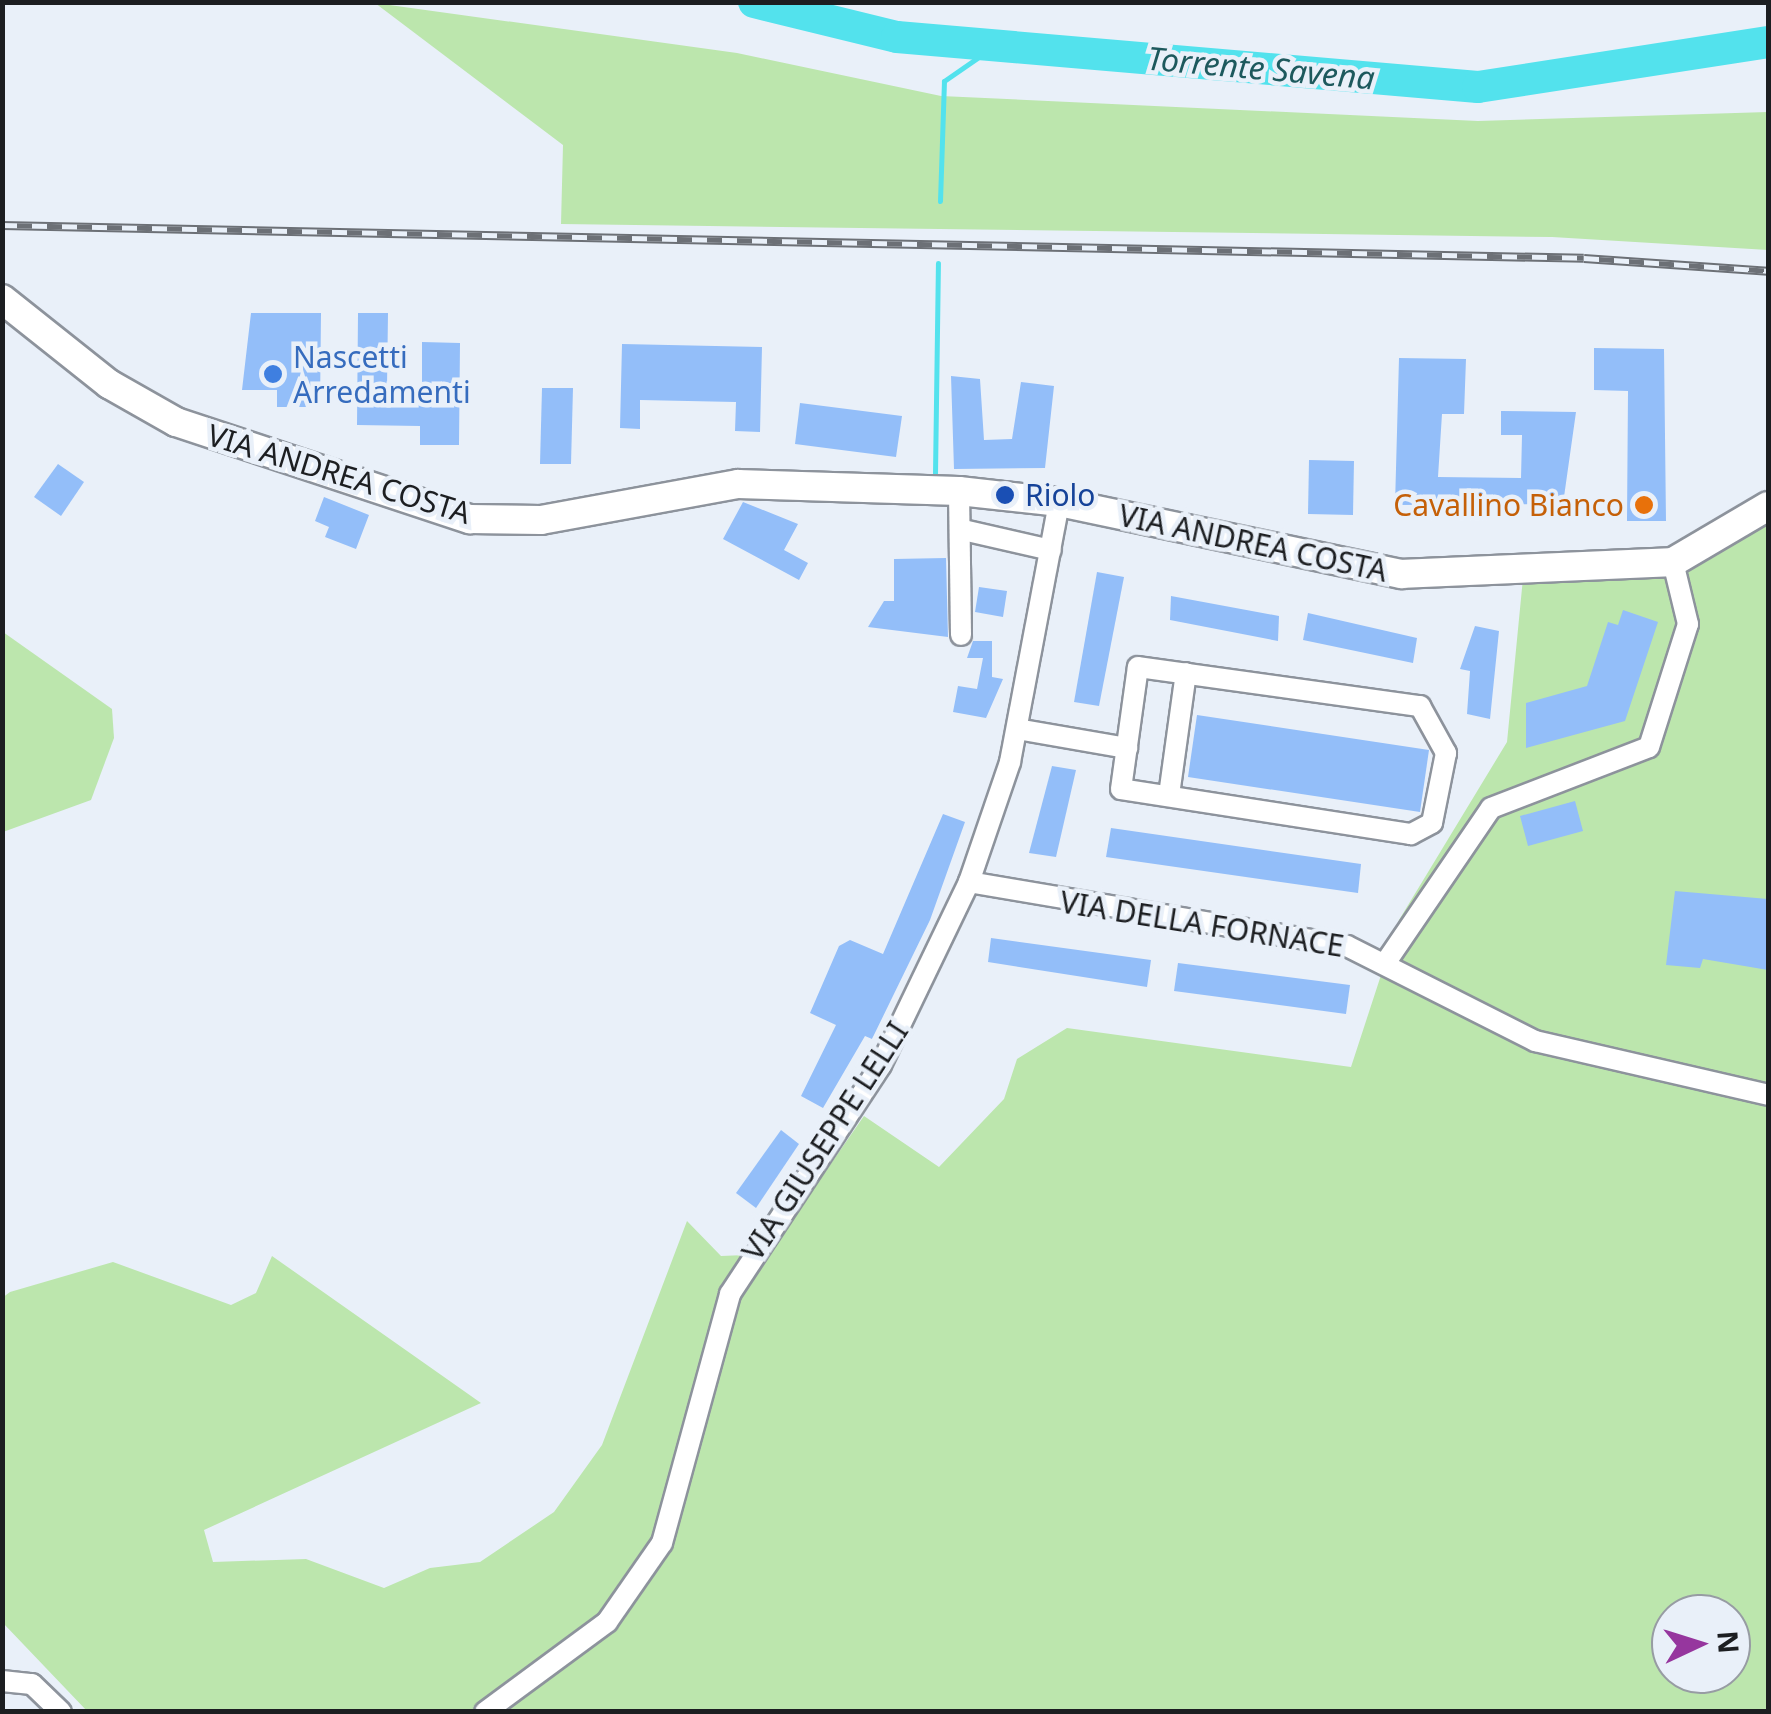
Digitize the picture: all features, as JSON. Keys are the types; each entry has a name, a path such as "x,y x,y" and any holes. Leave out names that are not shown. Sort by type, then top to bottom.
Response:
{"main road":[{"name":"VIA ANDREA COSTA","path":"2,298 109,384 176,422 470,519 542,520 738,484 959,491 1060,502 1402,574 1673,562 1768,506"}],"street":[{"path":"959,491 963,530 961,635"},
{"name":"VIA GIUSEPPE LELLI","path":"485,1712 606,1622 650,1567 677,1509 730,1294 881,1066 969,882 1017,730 1060,502"},
{"path":"963,530 1051,550"},
{"path":"1386,962 1492,808 1648,746 1688,624 1673,562"},
{"path":"1138,667 1186,673 1420,706 1446,753 1439,804 1432,823 1411,834 1121,789 1138,667"},
{"path":"1169,794 1186,673"},
{"path":"1017,730 1126,748"},
{"name":"VIA DELLA FORNACE","path":"969,882 1347,946 1386,962 1534,1041 1768,1094"},
{"path":"2,1680 32,1684 61,1712"}],"green space":[{"path":"375,3 737,53 941,96 1478,121 1768,112 1768,250 1552,237 561,224 563,145"},
{"path":"1768,504 1768,1711 87,1711 3,1623 2,1298 10,1292 113,1262 231,1305 256,1293 272,1256 481,1403 204,1530 213,1562 306,1559 384,1588 430,1568 480,1562 554,1512 602,1445 687,1221 721,1256 768,1254 864,1116 939,1167 1004,1099 1017,1059 1067,1028 1351,1067 1399,920 1507,742 1523,578 1652,566"},
{"path":"3,632 112,709 114,738 91,800 3,832"}],"building":[{"path":"251,313 321,313 320,407 277,407 277,390 242,390"},
{"path":"358,313 388,313 387,387 422,388 422,342 460,343 459,445 420,445 420,426 357,425"},
{"path":"622,344 762,347 760,432 735,431 736,402 640,400 640,429 620,428"},
{"path":"1594,348 1664,349 1666,521 1627,521 1628,391 1594,390"},
{"path":"1399,358 1466,359 1464,414 1442,414 1438,477 1521,478 1522,435 1501,435 1501,411 1576,412 1563,504 1395,505"},
{"path":"951,376 980,379 984,440 1012,439 1021,382 1054,386 1045,468 954,469"},
{"path":"542,388 573,388 571,464 540,464"},
{"path":"800,403 902,416 896,457 795,444"},
{"path":"1309,460 1354,461 1353,515 1308,514"},
{"path":"58,464 84,482 61,516 34,497"},
{"path":"324,497 369,515 356,549 325,537 329,527 315,521"},
{"path":"743,502 798,524 784,550 808,563 799,580 723,539"},
{"path":"946,558 948,637 868,627 884,601 894,601 894,559"},
{"path":"1097,572 1124,577 1099,706 1074,702"},
{"path":"979,587 1007,591 1003,617 975,612"},
{"path":"1171,596 1279,616 1278,641 1170,620"},
{"path":"1623,610 1658,622 1625,721 1526,748 1526,703 1587,686 1608,622 1618,625"},
{"path":"1308,613 1417,638 1413,663 1303,640"},
{"path":"1475,626 1499,631 1490,719 1467,714 1470,671 1460,669"},
{"path":"973,641 992,641 992,677 1003,679 986,718 953,712 958,686 977,689 983,658 967,658"},
{"path":"1197,715 1429,750 1420,812 1188,777"},
{"path":"1052,766 1076,770 1056,857 1029,853"},
{"path":"1575,801 1583,831 1528,846 1520,816"},
{"path":"943,814 965,822 930,920 872,1039 865,1036 823,1108 801,1096 836,1025 810,1013 839,946 850,940 883,954"},
{"path":"1111,828 1361,864 1358,893 1106,857"},
{"path":"1675,891 1768,899 1768,970 1703,959 1700,968 1666,965"},
{"path":"991,938 1151,960 1147,987 988,962"},
{"path":"1178,963 1350,985 1346,1014 1174,991"},
{"path":"781,1130 799,1144 756,1208 736,1193"}],"waterway":[{"name":"Torrente Savena","path":"754,2 897,37 1478,87 1768,42"},
{"path":"940,201 944,81 996,45"},
{"path":"935,474 938,263"}],"railway":[{"path":"2,225 1584,258 1768,271"}],"place":[{"name":"Nascetti Arredamenti","path":"273,374"},
{"name":"Riolo","path":"1005,495"},
{"name":"Cavallino Bianco","path":"1644,505"}]}
